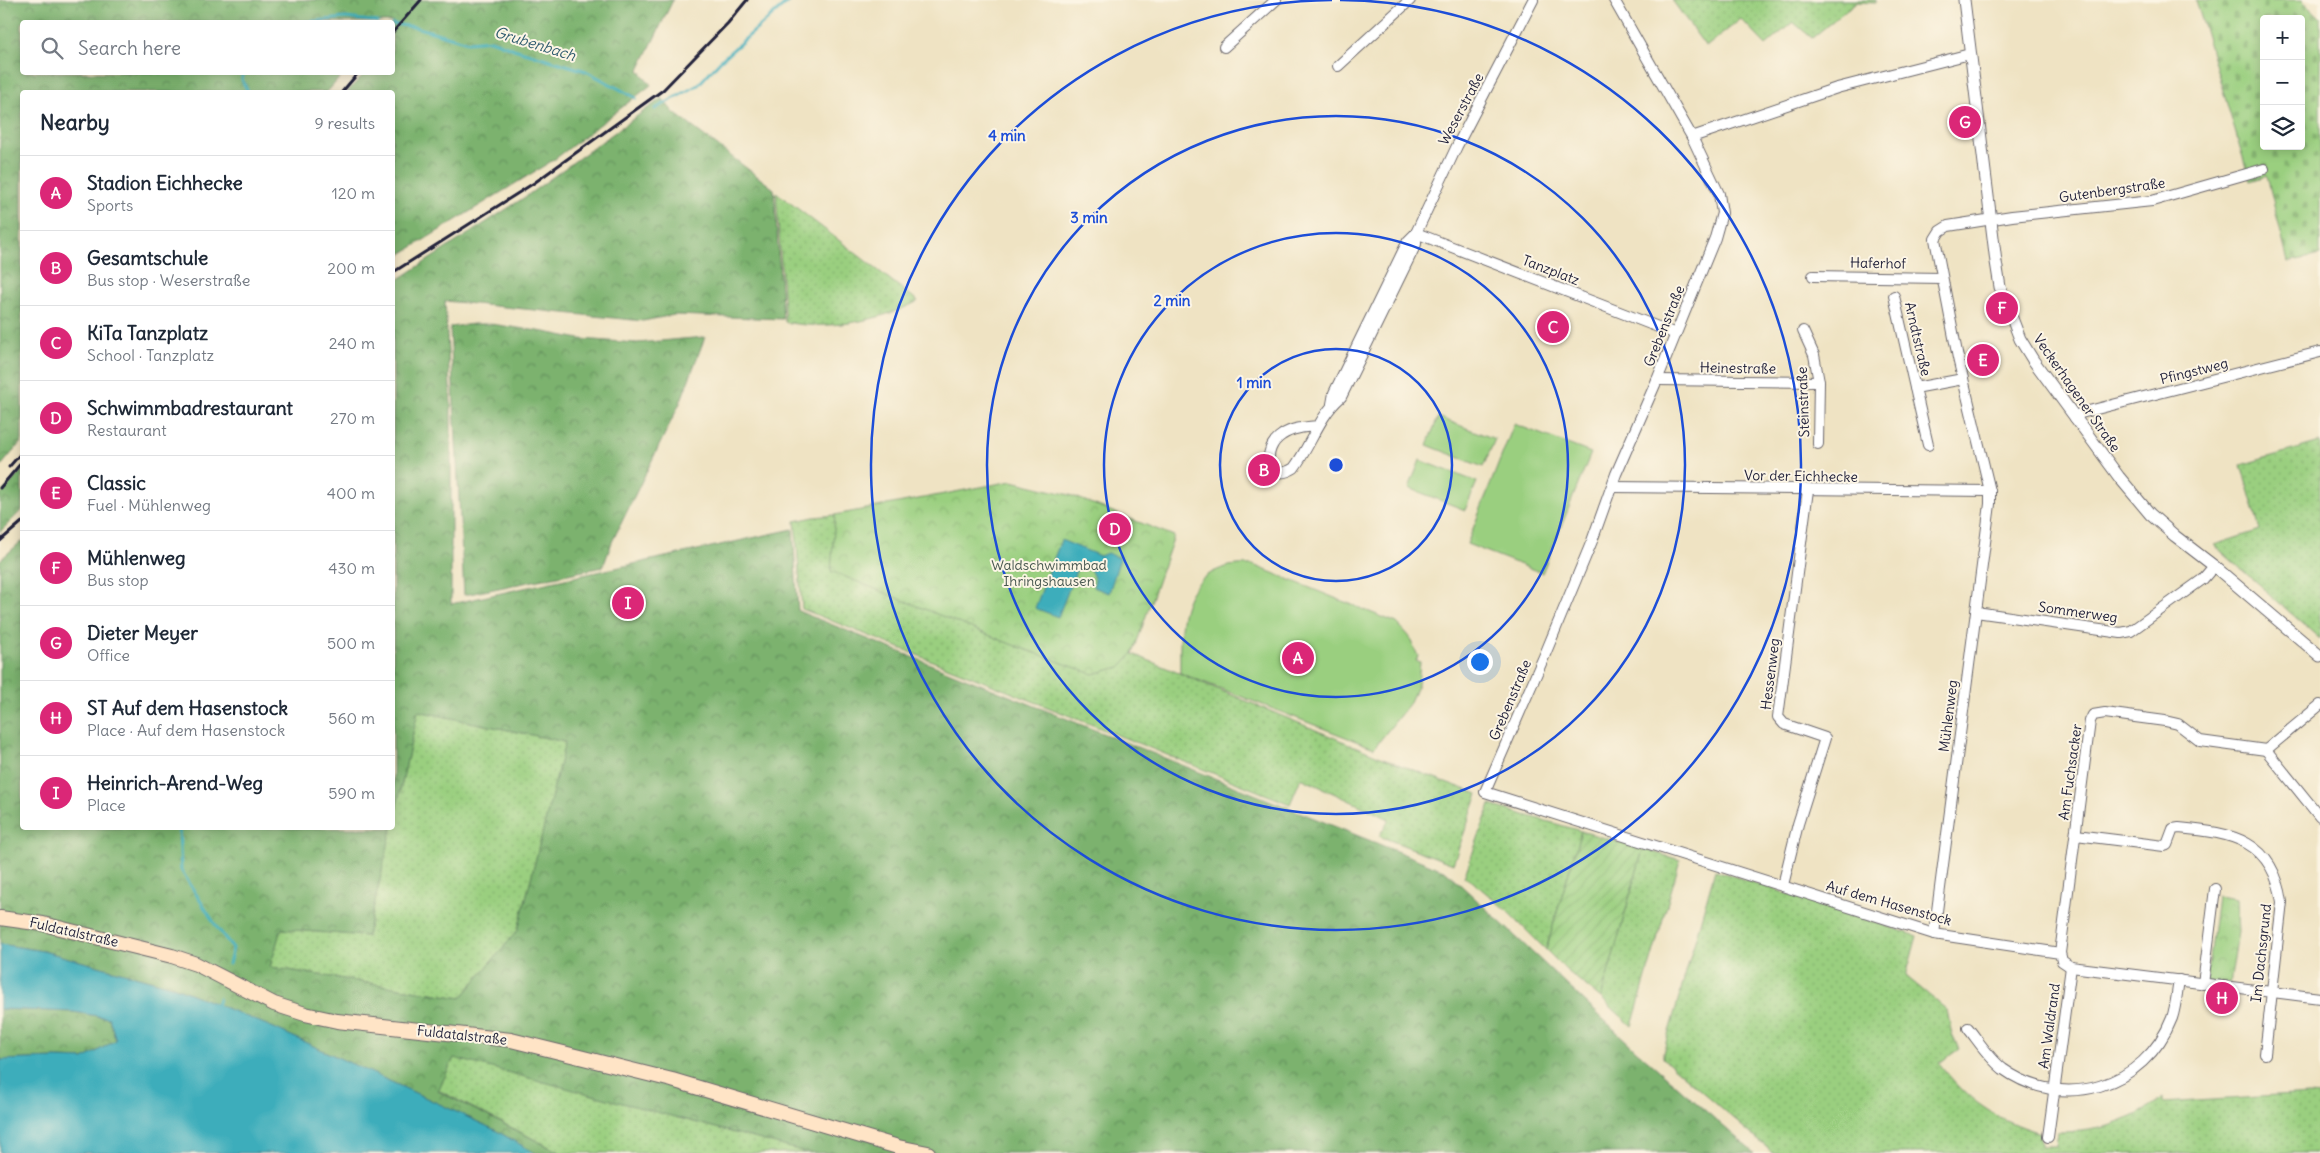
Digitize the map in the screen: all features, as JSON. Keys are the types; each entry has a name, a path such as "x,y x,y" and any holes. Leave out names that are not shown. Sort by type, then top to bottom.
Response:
{"main road":[{"name":"Fuldatalstraße","path":"0,918 43,924 172,956 201,966 274,1004 306,1014 337,1021 511,1040 672,1080 898,1147 928,1153"}],"street":[{"path":"1224,47 1276,0"},
{"path":"1338,66 1410,0"},
{"name":"Weserstraße","path":"1317,426 1300,428 1282,435 1272,446 1268,454 1268,463 1275,471 1282,473 1294,468 1317,426 1332,404 1341,397 1416,244 1416,233 1457,146 1533,0"},
{"name":"Grebenstraße","path":"1485,792 1550,643 1715,238 1722,213 1719,194 1692,137 1614,0"},
{"name":"Veckerhagener Straße","path":"1964,0 1990,219 2000,287 2010,318 2033,360 2119,477 2150,514 2320,656"},
{"path":"1692,137 1837,88 1970,54"},
{"name":"Gutenbergstraße","path":"1990,219 2152,201 2264,169"},
{"name":"Mühlenweg","path":"1934,934 1990,491 1963,379 1935,239 1940,231 1948,226 1990,219"},
{"name":"Tanzplatz","path":"1416,233 1676,334"},
{"name":"Haferhof","path":"1813,276 1942,278"},
{"name":"Arndtstraße","path":"1894,296 1928,445"},
{"name":"Steinstraße","path":"1803,331 1814,355 1819,382 1818,444"},
{"name":"Pfingstweg","path":"2075,418 2082,413 2320,352"},
{"name":"Arndtstraße","path":"1914,388 1963,379"},
{"name":"Heinestraße","path":"1657,380 1819,382"},
{"name":"Vor der Eichhecke","path":"1612,487 1990,491"},
{"name":"Hessenweg","path":"1783,885 1798,824 1825,738 1784,724 1778,716 1808,490"},
{"name":"Sommerweg","path":"1976,612 2121,632 2131,631 2203,579 2214,566"},
{"path":"2320,705 2266,750 2320,817"},
{"name":"Am Fuchsacker","path":"2060,953 2090,721 2097,713 2165,721 2178,724 2200,741 2266,750"},
{"name":"Auf dem Hasenstock","path":"1485,792 1934,934 2060,953"},
{"name":"Im Dachsgrund","path":"2076,835 2164,846 2167,845 2173,829 2179,828 2232,835 2256,850 2272,868 2279,882 2282,902 2270,992 2265,1054"},
{"path":"2203,984 2215,889"},
{"path":"2060,953 2062,961 2071,967 2320,998"},
{"name":"Am Waldrand","path":"2048,1137 2071,967"},
{"name":"Am Waldrand","path":"1968,1028 2001,1067 2034,1085 2077,1092 2120,1079 2156,1046 2172,1017 2179,980"}],"green space":[{"path":"0,0 673,0 639,70 651,85 555,159 395,258 395,90 349,90 363,75 395,75 395,20 20,20 20,75 342,75 329,90 20,90 20,443 0,467"},
{"path":"1672,0 1876,0 1876,3 1856,2 1812,38 1793,22 1766,45 1741,19 1706,47"},
{"path":"2196,0 2302,0 2320,17 2320,255 2288,262 2267,176 2250,181"},
{"path":"662,98 673,112 774,189 783,319 674,315 643,321 445,301 451,404 451,604 793,529 798,611 1446,871 1637,1051 1754,1153 802,1153 802,1151 454,1058 438,1091 561,1153 535,1153 495,1130 448,1108 274,1028 175,987 43,951 0,944 0,560 20,543 20,830 392,830 367,936 281,929 270,967 461,998 518,930 565,742 418,711 395,814 395,282 525,197"},
{"path":"776,192 918,301 904,308 871,319 835,325 801,325 785,322"},
{"path":"491,324 580,339 637,343 705,337 680,403 612,542 603,567 464,595 450,327"},
{"path":"1438,417 1495,439 1483,467 1427,445"},
{"path":"1514,424 1591,453 1542,573 1467,544"},
{"path":"2320,442 2320,639 2214,545 2260,530 2241,465"},
{"path":"1420,460 1477,482 1465,510 1409,488"},
{"path":"20,472 20,512 0,532 0,495"},
{"name":"Waldschwimmbad Ihringshausen","path":"1012,481 1070,495 1174,536 1133,653 1120,667 1093,674 1013,645 831,571 835,515"},
{"path":"835,515 1134,649 1133,654 1400,765 1478,794 1453,864 1379,836 1389,819 1301,778 1290,804 802,609 795,521"},
{"path":"1253,565 1397,623 1409,636 1418,656 1416,661 1420,662 1418,684 1409,704 1374,748 1180,673 1181,625 1189,596 1198,584 1210,574 1229,566"},
{"path":"418,711 566,742 518,930 461,998 270,967 280,929 367,936 391,830 395,830 395,812"},
{"path":"1490,805 1581,831 1546,950 1506,910 1472,881 1464,877"},
{"path":"1581,831 1643,849 1601,998 1566,970 1546,950"},
{"path":"1643,849 1680,860 1632,1026 1601,998"},
{"path":"1715,870 1917,936 1906,976 1947,1010 1952,1035 1959,1049 1939,1063 1961,1088 1983,1107 2009,1122 2040,1133 2041,1146 2056,1146 2058,1132 2101,1128 2126,1120 2163,1098 2163,1103 2309,1094 2320,1095 2320,1153 1773,1153 1663,1058"},
{"path":"2217,896 2236,899 2238,932 2230,984 2206,982"},
{"path":"0,1009 74,1012 109,1018 116,1040 84,1059 0,1060"},
{"path":"454,1057 803,1151 802,1153 561,1153 438,1090"}],"water":[{"path":"1061,540 1100,556 1107,553 1120,558 1109,593 1093,587 1095,580 1088,564 1080,561 1058,617 1035,608"},
{"path":"0,944 43,951 175,987 274,1028 448,1108 495,1130 535,1153 0,1153 0,1060 84,1059 116,1040 109,1018 74,1012 0,1009"}],"waterway":[{"name":"Grubenbach","path":"655,109 698,85 721,60 790,0"},
{"name":"Grubenbach","path":"325,20 346,18 362,20"},
{"name":"Grubenbach","path":"395,24 415,27 468,42 491,40 586,71 636,98"},
{"name":"Grubenbach","path":"242,75 242,80 247,90"},
{"name":"Grubenbach","path":"179,830 181,870 218,929 233,948 229,964"},
{"name":"Grubenbach","path":"217,1006 219,998"}],"railway":[{"path":"395,30 421,0"},
{"path":"395,271 534,183 663,90 728,23 747,0"},
{"path":"344,90 356,75"},
{"path":"9,467 20,454"},
{"path":"0,488 20,464"},
{"path":"0,541 20,524"}],"place":[{"name":"Dieter Meyer","path":"1965,122"},
{"name":"Mühlenweg","path":"2002,308"},
{"name":"KiTa Tanzplatz","path":"1553,327"},
{"name":"Classic","path":"1983,360"},
{"name":"Gesamtschule","path":"1264,470"},
{"name":"Schwimmbadrestaurant","path":"1115,529"},
{"name":"Heinrich-Arend-Weg","path":"628,603"},
{"name":"Stadion Eichhecke","path":"1298,658"},
{"name":"ST Auf dem Hasenstock","path":"2222,998"}]}
